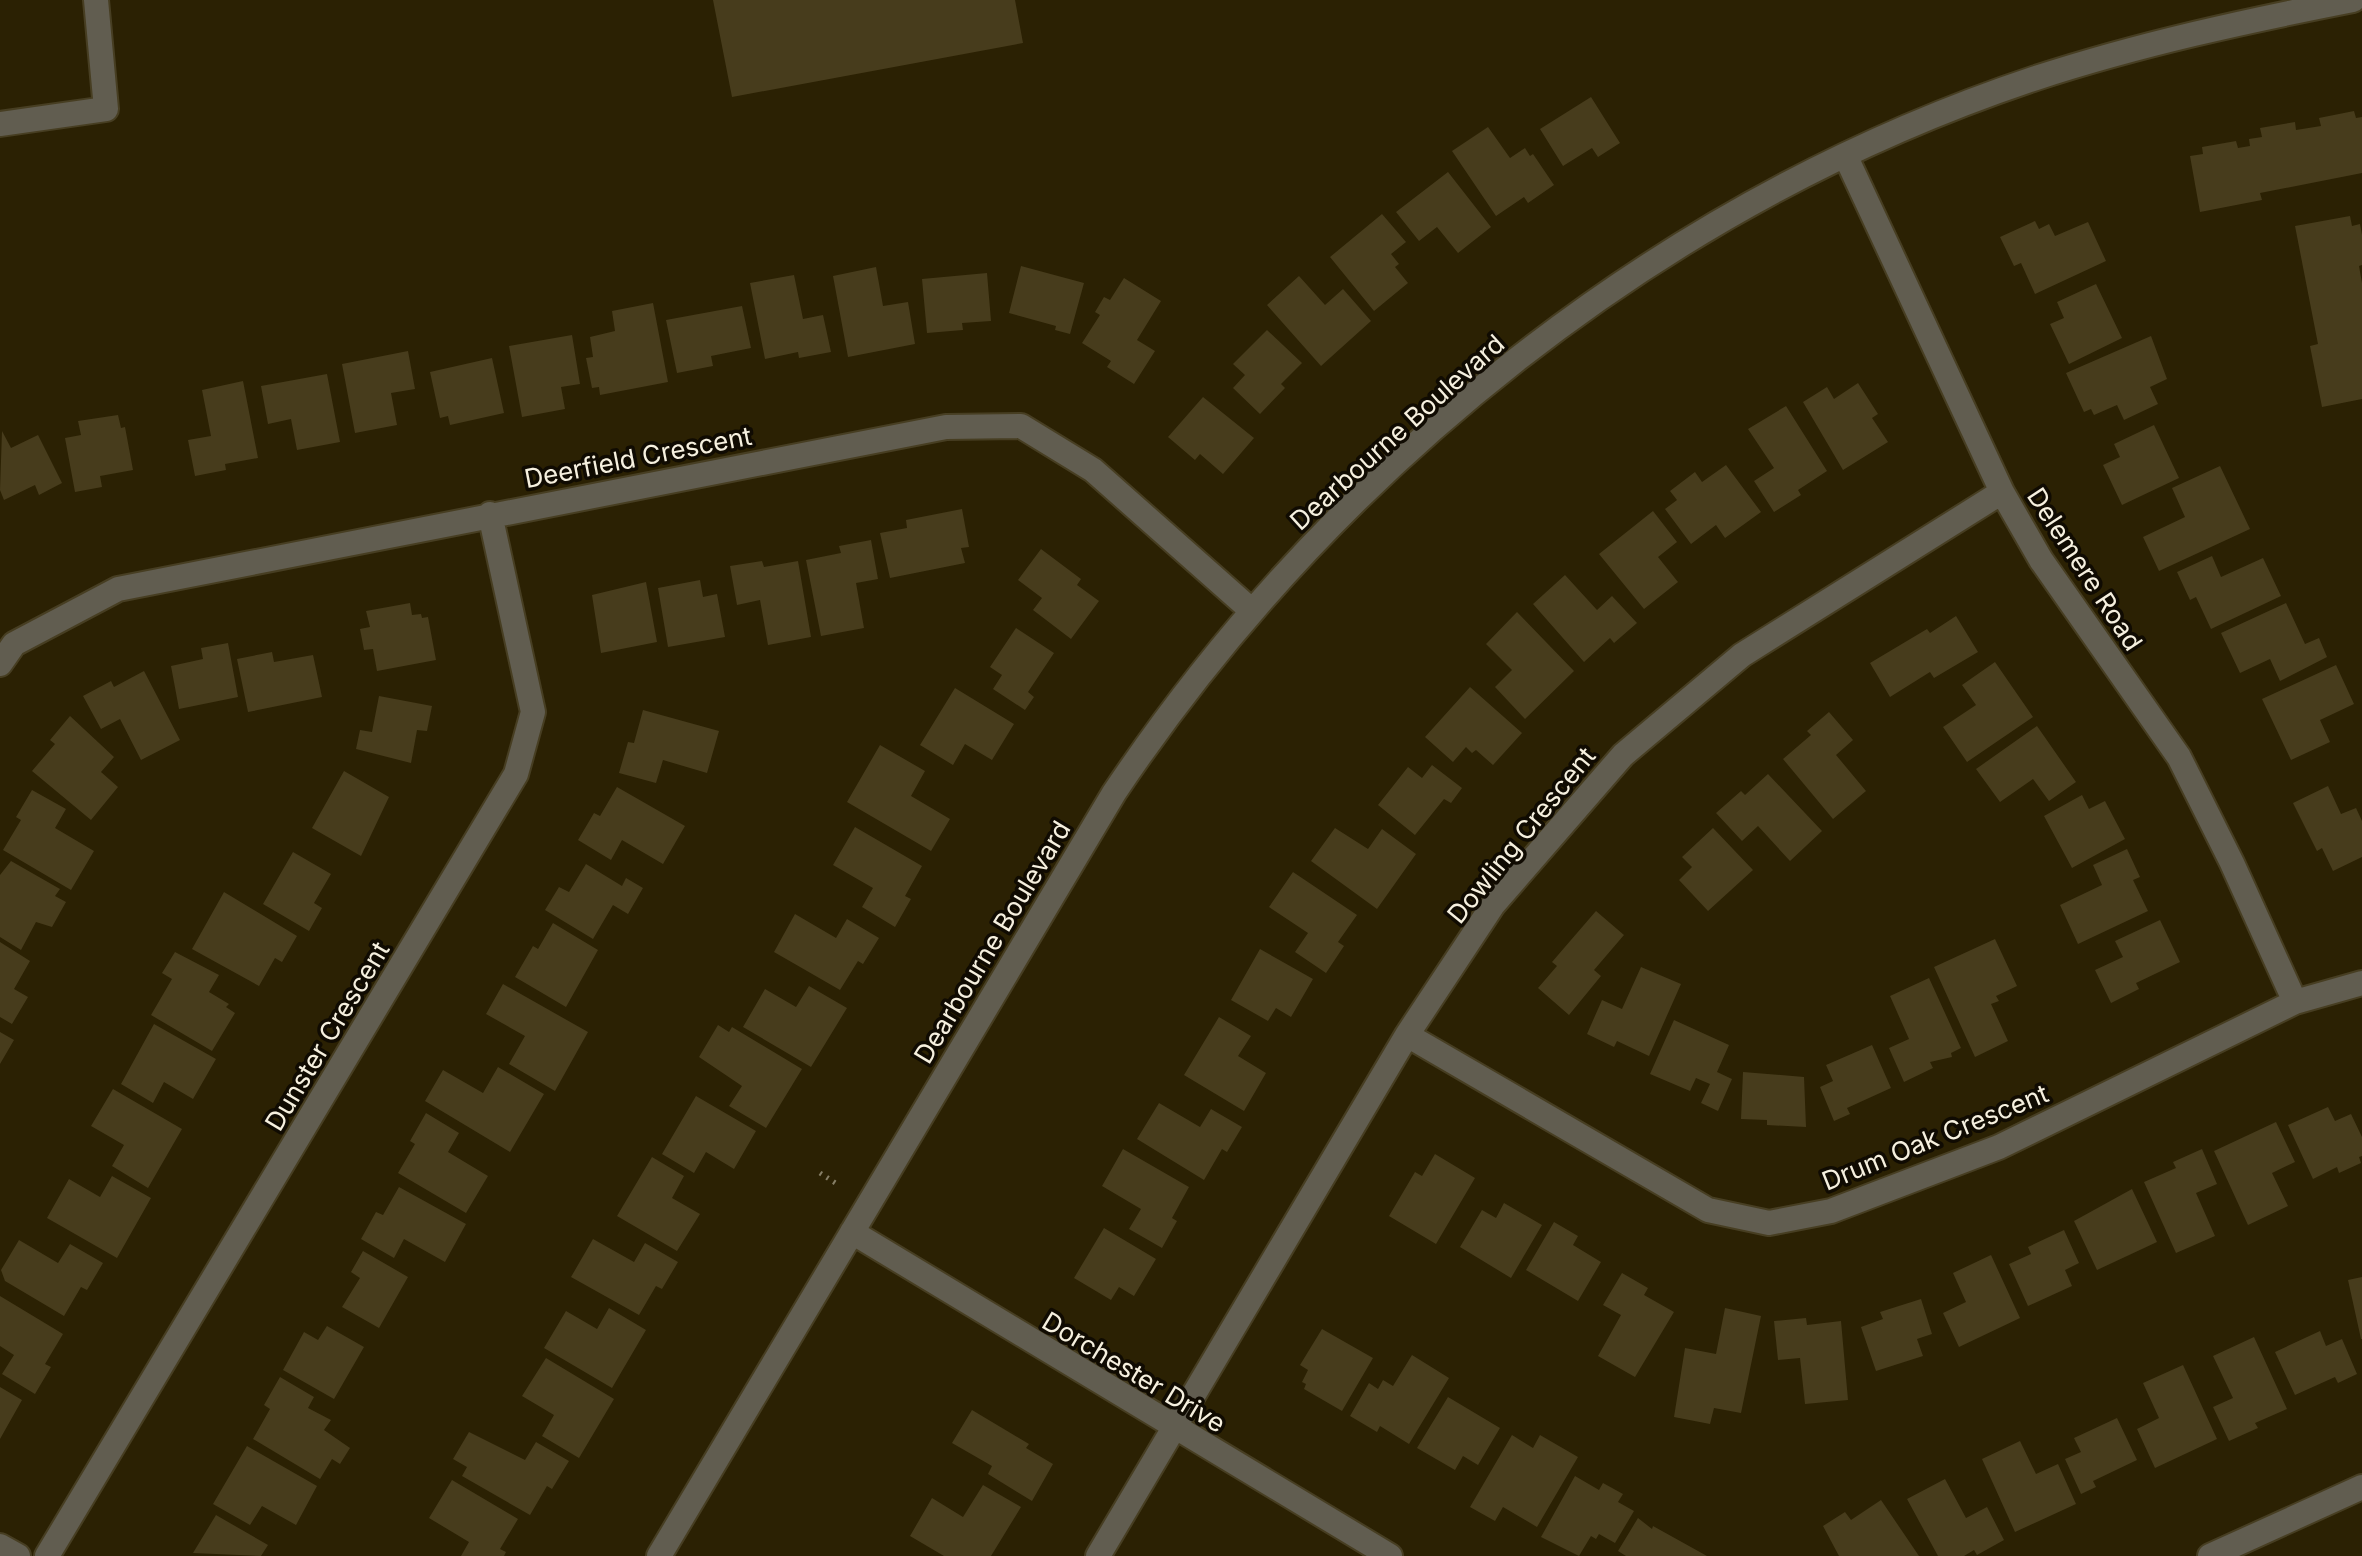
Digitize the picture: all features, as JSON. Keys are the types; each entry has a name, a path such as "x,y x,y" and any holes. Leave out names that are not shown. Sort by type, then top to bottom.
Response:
{"street":[{"path":"0,124 106,109 96,0"},
{"name":"Dearbourne Boulevard","path":"659,1556 1114,793 1162,723 1251,610 1381,477 1558,328 1664,256 1846,157 1955,108 2104,57 2231,24 2353,0"},
{"name":"Delemere Road","path":"1846,157 2002,492 2041,560 2179,757 2232,863 2295,1002"},
{"name":"Deerfield Crescent","path":"0,664 14,644 118,589 946,427 1021,426 1093,470 1251,610"},
{"name":"Dowling Crescent","path":"1098,1556 1171,1428 1407,1035 1493,905 1623,755 1742,655 2002,492"},
{"name":"Dunster Crescent","path":"47,1556 516,774 533,712 490,514"},
{"name":"Drum Oak Crescent","path":"1407,1035 1708,1210 1769,1223 1831,1211 1999,1147 2295,1002 2362,983"},
{"name":"Dorchester Drive","path":"852,1232 1171,1428 1390,1556"},
{"path":"2210,1556 2362,1487"},
{"path":"0,1546 18,1556"}],"path":[{"path":"820,1173 840,1186"}],"building":[{"path":"713,0 1015,0 1023,43 732,97"},
{"path":"1591,97 1620,143 1598,157 1592,148 1563,166 1540,129"},
{"path":"2354,111 2356,118 2362,117 2362,173 2260,193 2262,200 2200,212 2190,156 2203,154 2202,147 2236,141 2238,148 2250,146 2249,139 2262,137 2260,128 2295,122 2296,130 2321,126 2319,118"},
{"path":"1488,127 1510,158 1525,148 1530,156 1533,154 1554,185 1528,203 1524,197 1496,216 1452,151"},
{"path":"1448,172 1491,227 1458,253 1437,227 1419,241 1396,212"},
{"path":"1382,214 1406,242 1391,254 1399,264 1395,267 1408,283 1374,311 1330,257"},
{"path":"2350,216 2352,226 2360,224 2362,235 2362,265 2359,266 2362,283 2362,399 2322,407 2310,346 2318,344 2295,226"},
{"path":"2035,221 2039,229 2049,224 2055,236 2088,222 2106,261 2035,294 2021,263 2014,266 2000,237"},
{"path":"1021,266 1084,283 1070,334 1055,330 1056,326 1009,313"},
{"path":"876,267 883,306 908,302 915,344 848,357 833,276"},
{"path":"987,273 991,321 962,323 963,330 927,333 922,279"},
{"path":"794,275 803,319 823,315 831,352 799,358 798,352 765,359 750,283"},
{"path":"1299,276 1325,305 1343,289 1371,321 1321,366 1267,305"},
{"path":"1124,278 1161,301 1137,340 1155,351 1134,384 1107,367 1111,361 1082,343 1100,315 1095,312 1104,297 1110,300"},
{"path":"2096,284 2122,338 2069,364 2050,324 2064,318 2057,302"},
{"path":"653,303 668,382 600,395 599,387 592,388 586,358 593,357 590,337 615,331 612,311"},
{"path":"742,306 751,348 711,356 713,366 677,373 666,320"},
{"path":"1267,330 1302,363 1281,384 1285,388 1260,414 1233,388 1245,375 1233,364"},
{"path":"572,335 580,384 561,387 565,409 522,417 509,346"},
{"path":"2151,336 2167,379 2150,387 2158,404 2124,420 2117,405 2094,415 2091,409 2084,412 2066,373"},
{"path":"408,351 415,389 391,393 397,425 355,433 342,364"},
{"path":"492,358 504,413 450,425 448,416 440,418 430,372"},
{"path":"327,374 340,442 297,450 291,419 268,424 261,386"},
{"path":"243,381 258,458 225,464 226,470 195,476 188,440 211,436 202,390"},
{"path":"1858,383 1878,414 1872,418 1888,442 1843,470 1803,402 1827,387 1834,399"},
{"path":"1203,397 1254,438 1223,474 1200,454 1195,460 1168,437"},
{"path":"1786,406 1827,471 1798,490 1801,495 1774,512 1754,481 1774,468 1748,429"},
{"path":"118,415 121,428 125,427 133,470 100,476 102,487 75,492 65,438 81,435 78,421"},
{"path":"2154,425 2179,478 2122,505 2103,465 2120,457 2114,444"},
{"path":"2,431 11,448 38,435 62,483 39,495 35,485 4,500 0,490"},
{"path":"1726,465 1761,512 1725,538 1716,525 1691,544 1665,509 1677,500 1670,491 1695,472 1702,482"},
{"path":"2220,466 2250,529 2159,571 2143,537 2185,517 2172,488"},
{"path":"962,509 969,547 961,548 965,563 890,578 880,533 907,528 906,520"},
{"path":"1653,511 1677,542 1658,557 1678,582 1644,609 1599,554"},
{"path":"871,540 878,579 856,583 864,628 821,636 806,560 841,553 839,546"},
{"path":"1041,549 1081,579 1077,585 1099,601 1071,639 1033,610 1042,598 1018,580"},
{"path":"2212,556 2221,577 2263,558 2281,596 2211,629 2196,597 2190,600 2177,572"},
{"path":"762,561 764,567 798,561 811,637 768,645 760,600 737,605 730,566"},
{"path":"1565,575 1597,610 1612,596 1637,623 1614,643 1610,638 1584,662 1533,604"},
{"path":"700,580 703,597 717,594 725,637 668,647 658,588"},
{"path":"646,582 657,642 601,653 592,595"},
{"path":"410,603 412,615 428,617 436,660 377,671 373,649 364,650 360,629 370,627 366,611"},
{"path":"2286,603 2305,644 2319,638 2327,657 2280,681 2270,659 2240,673 2221,633"},
{"path":"1517,612 1574,671 1525,719 1495,687 1512,670 1486,644"},
{"path":"1956,616 1978,652 1934,678 1930,672 1890,697 1870,663 1927,629 1930,633"},
{"path":"1016,628 1054,653 1028,692 1034,697 1025,710 993,689 1002,675 990,667"},
{"path":"228,643 238,697 179,709 171,666 203,659 201,648"},
{"path":"272,652 274,662 313,655 322,697 248,712 237,659"},
{"path":"1995,662 2033,717 1967,762 1943,727 1976,705 1962,685"},
{"path":"2336,665 2354,704 2320,720 2330,742 2291,760 2262,699"},
{"path":"144,671 180,740 141,760 120,719 101,729 83,696 111,681 114,687"},
{"path":"1470,687 1522,733 1493,765 1476,750 1472,753 1466,747 1453,762 1425,737"},
{"path":"955,688 1014,724 992,760 965,744 953,765 920,745"},
{"path":"379,696 432,706 427,731 417,730 411,763 356,749 360,730 372,732"},
{"path":"643,710 719,731 707,773 663,760 656,783 619,773 628,742 634,743"},
{"path":"1829,712 1853,740 1836,755 1866,791 1833,819 1783,759 1811,735 1807,731"},
{"path":"70,716 114,757 101,772 118,787 91,820 32,771 55,744 50,740"},
{"path":"2037,726 2076,782 2049,801 2033,779 2000,802 1976,769"},
{"path":"880,745 925,771 911,796 950,819 931,851 847,802"},
{"path":"1432,765 1462,788 1451,803 1444,799 1415,835 1378,805 1408,767 1422,778"},
{"path":"344,771 389,797 361,856 312,828"},
{"path":"1768,774 1822,831 1790,861 1758,826 1742,841 1716,813 1741,791 1745,795"},
{"path":"2328,786 2341,814 2356,808 2362,821 2362,857 2333,871 2322,848 2317,851 2293,803"},
{"path":"617,787 685,826 663,864 622,840 611,860 578,840 594,813 600,816"},
{"path":"32,790 66,809 55,828 94,851 71,890 3,850 21,820 16,817"},
{"path":"2082,795 2089,809 2105,801 2125,839 2072,868 2044,816"},
{"path":"855,827 922,866 905,896 911,899 895,927 862,907 873,888 833,865"},
{"path":"1335,828 1368,849 1382,829 1416,854 1377,909 1311,861"},
{"path":"1713,828 1753,870 1708,911 1679,880 1692,867 1682,857"},
{"path":"2127,849 2140,877 2133,880 2148,911 2078,944 2060,905 2102,885 2093,865"},
{"path":"293,852 331,874 314,903 322,908 309,931 263,904"},
{"path":"11,861 60,889 55,896 66,902 52,927 36,922 21,950 0,937 0,875"},
{"path":"586,864 622,886 626,878 643,888 628,914 613,905 593,939 545,910 559,887 569,892"},
{"path":"1293,872 1357,915 1338,942 1344,946 1326,973 1295,952 1308,933 1269,907"},
{"path":"224,892 297,936 282,962 275,958 259,986 192,949"},
{"path":"1596,911 1624,935 1594,970 1601,976 1569,1015 1538,988 1557,966 1552,962"},
{"path":"795,914 836,938 847,919 879,938 863,964 858,961 840,990 774,952"},
{"path":"2160,920 2180,962 2136,983 2139,989 2111,1003 2095,970 2123,957 2115,941"},
{"path":"553,923 598,950 566,1007 515,977 533,946 538,949"},
{"path":"1995,939 2017,986 1996,996 1999,1001 1991,1004 2008,1041 1975,1057 1934,967"},
{"path":"0,942 30,961 14,989 28,997 12,1024 0,1017"},
{"path":"1260,949 1313,979 1291,1017 1276,1008 1268,1021 1231,1000"},
{"path":"175,952 219,975 209,992 229,1004 226,1007 235,1013 212,1051 151,1015 172,979 162,973"},
{"path":"1641,967 1681,984 1649,1056 1617,1041 1614,1047 1587,1034 1602,1000 1622,1009"},
{"path":"1929,978 1961,1048 1951,1053 1952,1057 1930,1062 1933,1068 1904,1082 1889,1048 1909,1039 1890,996"},
{"path":"503,984 588,1032 555,1091 509,1064 525,1036 486,1014"},
{"path":"809,986 847,1008 811,1067 743,1027 765,989 796,1007"},
{"path":"1219,1017 1251,1036 1238,1056 1266,1073 1244,1111 1184,1075"},
{"path":"1674,1020 1729,1045 1717,1072 1732,1079 1718,1111 1701,1103 1710,1084 1696,1078 1690,1091 1650,1074"},
{"path":"154,1024 216,1059 193,1099 164,1082 153,1103 121,1084"},
{"path":"718,1025 729,1032 732,1027 802,1069 766,1128 729,1106 742,1086 699,1057"},
{"path":"0,1032 14,1040 0,1064"},
{"path":"1872,1045 1891,1088 1847,1108 1850,1114 1834,1121 1820,1087 1833,1081 1826,1065"},
{"path":"498,1067 544,1094 510,1152 425,1101 443,1070 483,1093"},
{"path":"1743,1072 1804,1077 1806,1127 1767,1125 1767,1120 1741,1119"},
{"path":"113,1089 182,1129 148,1188 112,1166 124,1145 91,1126"},
{"path":"696,1096 756,1131 734,1169 706,1152 694,1173 662,1154"},
{"path":"1159,1103 1200,1127 1211,1109 1242,1127 1227,1152 1222,1149 1204,1180 1137,1139"},
{"path":"2328,1107 2335,1121 2351,1114 2362,1137 2361,1163 2339,1173 2337,1167 2313,1179 2288,1125"},
{"path":"426,1113 459,1133 448,1152 488,1176 466,1213 398,1173 415,1144 410,1141"},
{"path":"2276,1122 2295,1162 2272,1173 2288,1206 2248,1225 2214,1151"},
{"path":"1123,1149 1189,1187 1172,1218 1177,1221 1162,1248 1129,1229 1141,1209 1102,1186"},
{"path":"2202,1149 2217,1184 2196,1193 2215,1236 2176,1253 2144,1182 2176,1168 2173,1162"},
{"path":"1435,1154 1475,1178 1436,1244 1389,1216 1415,1172 1422,1176"},
{"path":"652,1157 684,1176 672,1198 700,1214 677,1251 617,1216"},
{"path":"112,1176 151,1198 117,1258 47,1218 69,1179 100,1197"},
{"path":"399,1187 466,1224 445,1262 404,1239 394,1258 361,1239 376,1212 383,1215"},
{"path":"2132,1189 2157,1242 2097,1270 2074,1221"},
{"path":"1504,1203 1542,1225 1511,1278 1460,1247 1482,1210 1496,1218"},
{"path":"1554,1222 1578,1236 1573,1245 1601,1262 1578,1301 1526,1270"},
{"path":"1104,1228 1156,1259 1134,1296 1119,1287 1111,1300 1074,1278"},
{"path":"2064,1230 2079,1263 2065,1270 2072,1286 2028,1306 2009,1264 2031,1254 2028,1247"},
{"path":"593,1239 634,1262 645,1243 678,1262 662,1289 656,1286 639,1315 571,1277"},
{"path":"19,1240 58,1263 70,1244 103,1263 87,1290 81,1287 64,1316 5,1281 1,1270"},
{"path":"363,1251 408,1277 379,1328 342,1307 360,1278 351,1272"},
{"path":"1991,1255 2020,1318 1959,1347 1943,1313 1966,1302 1953,1273"},
{"path":"1622,1273 1648,1288 1644,1295 1674,1312 1635,1377 1598,1356 1621,1315 1603,1305"},
{"path":"2362,1277 2362,1339 2361,1339 2348,1280"},
{"path":"0,1296 63,1334 45,1364 51,1367 35,1394 2,1374 14,1355 0,1346"},
{"path":"1921,1299 1932,1334 1917,1339 1923,1356 1876,1371 1861,1327 1883,1319 1880,1312"},
{"path":"609,1308 646,1330 612,1388 544,1348 566,1311 597,1329"},
{"path":"1725,1308 1761,1316 1741,1413 1714,1408 1710,1424 1674,1417 1685,1348 1716,1354"},
{"path":"1806,1318 1807,1325 1841,1321 1848,1400 1805,1404 1800,1358 1778,1360 1774,1321"},
{"path":"327,1326 364,1347 334,1399 283,1370 304,1332 318,1340"},
{"path":"1322,1329 1373,1358 1342,1411 1304,1389 1306,1384 1302,1382 1308,1370 1300,1365"},
{"path":"2320,1331 2326,1346 2342,1339 2357,1374 2338,1383 2335,1377 2295,1395 2275,1352"},
{"path":"2254,1337 2287,1409 2255,1423 2258,1428 2229,1441 2213,1407 2233,1398 2213,1356"},
{"path":"1412,1355 1449,1378 1409,1444 1380,1426 1377,1432 1350,1416 1369,1383 1378,1389 1383,1380 1393,1386"},
{"path":"546,1358 614,1399 579,1458 542,1436 554,1415 522,1396"},
{"path":"2183,1365 2217,1439 2155,1468 2137,1429 2159,1418 2143,1383"},
{"path":"280,1377 314,1397 308,1408 331,1420 324,1430 350,1448 340,1464 332,1459 320,1479 253,1439 270,1409 264,1405"},
{"path":"0,1387 22,1400 0,1439"},
{"path":"1448,1397 1500,1428 1478,1465 1463,1456 1455,1470 1417,1448"},
{"path":"972,1410 1029,1444 1026,1448 1053,1464 1032,1501 988,1474 992,1466 952,1443"},
{"path":"2117,1418 2137,1460 2093,1481 2096,1487 2081,1494 2065,1459 2081,1452 2074,1438"},
{"path":"469,1432 525,1460 536,1442 569,1461 552,1489 547,1486 530,1515 462,1476 467,1467 453,1459"},
{"path":"1512,1435 1533,1448 1540,1435 1578,1457 1537,1527 1503,1507 1495,1521 1470,1507"},
{"path":"2020,1441 2036,1474 2058,1464 2076,1504 2015,1532 1982,1459"},
{"path":"247,1446 317,1486 296,1525 262,1506 250,1525 213,1504"},
{"path":"1575,1476 1599,1490 1603,1483 1623,1494 1618,1502 1634,1511 1615,1543 1599,1534 1596,1539 1591,1536 1579,1556 1541,1537"},
{"path":"1945,1479 1966,1518 1987,1507 2004,1540 1977,1555 1974,1550 1964,1556 1938,1556 1907,1499"},
{"path":"452,1480 518,1519 500,1549 506,1552 504,1556 461,1556 469,1542 429,1518"},
{"path":"983,1485 1021,1507 991,1556 944,1556 910,1536 932,1498 963,1517"},
{"path":"1881,1500 1919,1556 1839,1556 1823,1526 1845,1512 1851,1520"},
{"path":"216,1515 268,1545 261,1556 193,1553"},
{"path":"1638,1518 1652,1529 1653,1526 1707,1556 1626,1556 1618,1551"}]}
